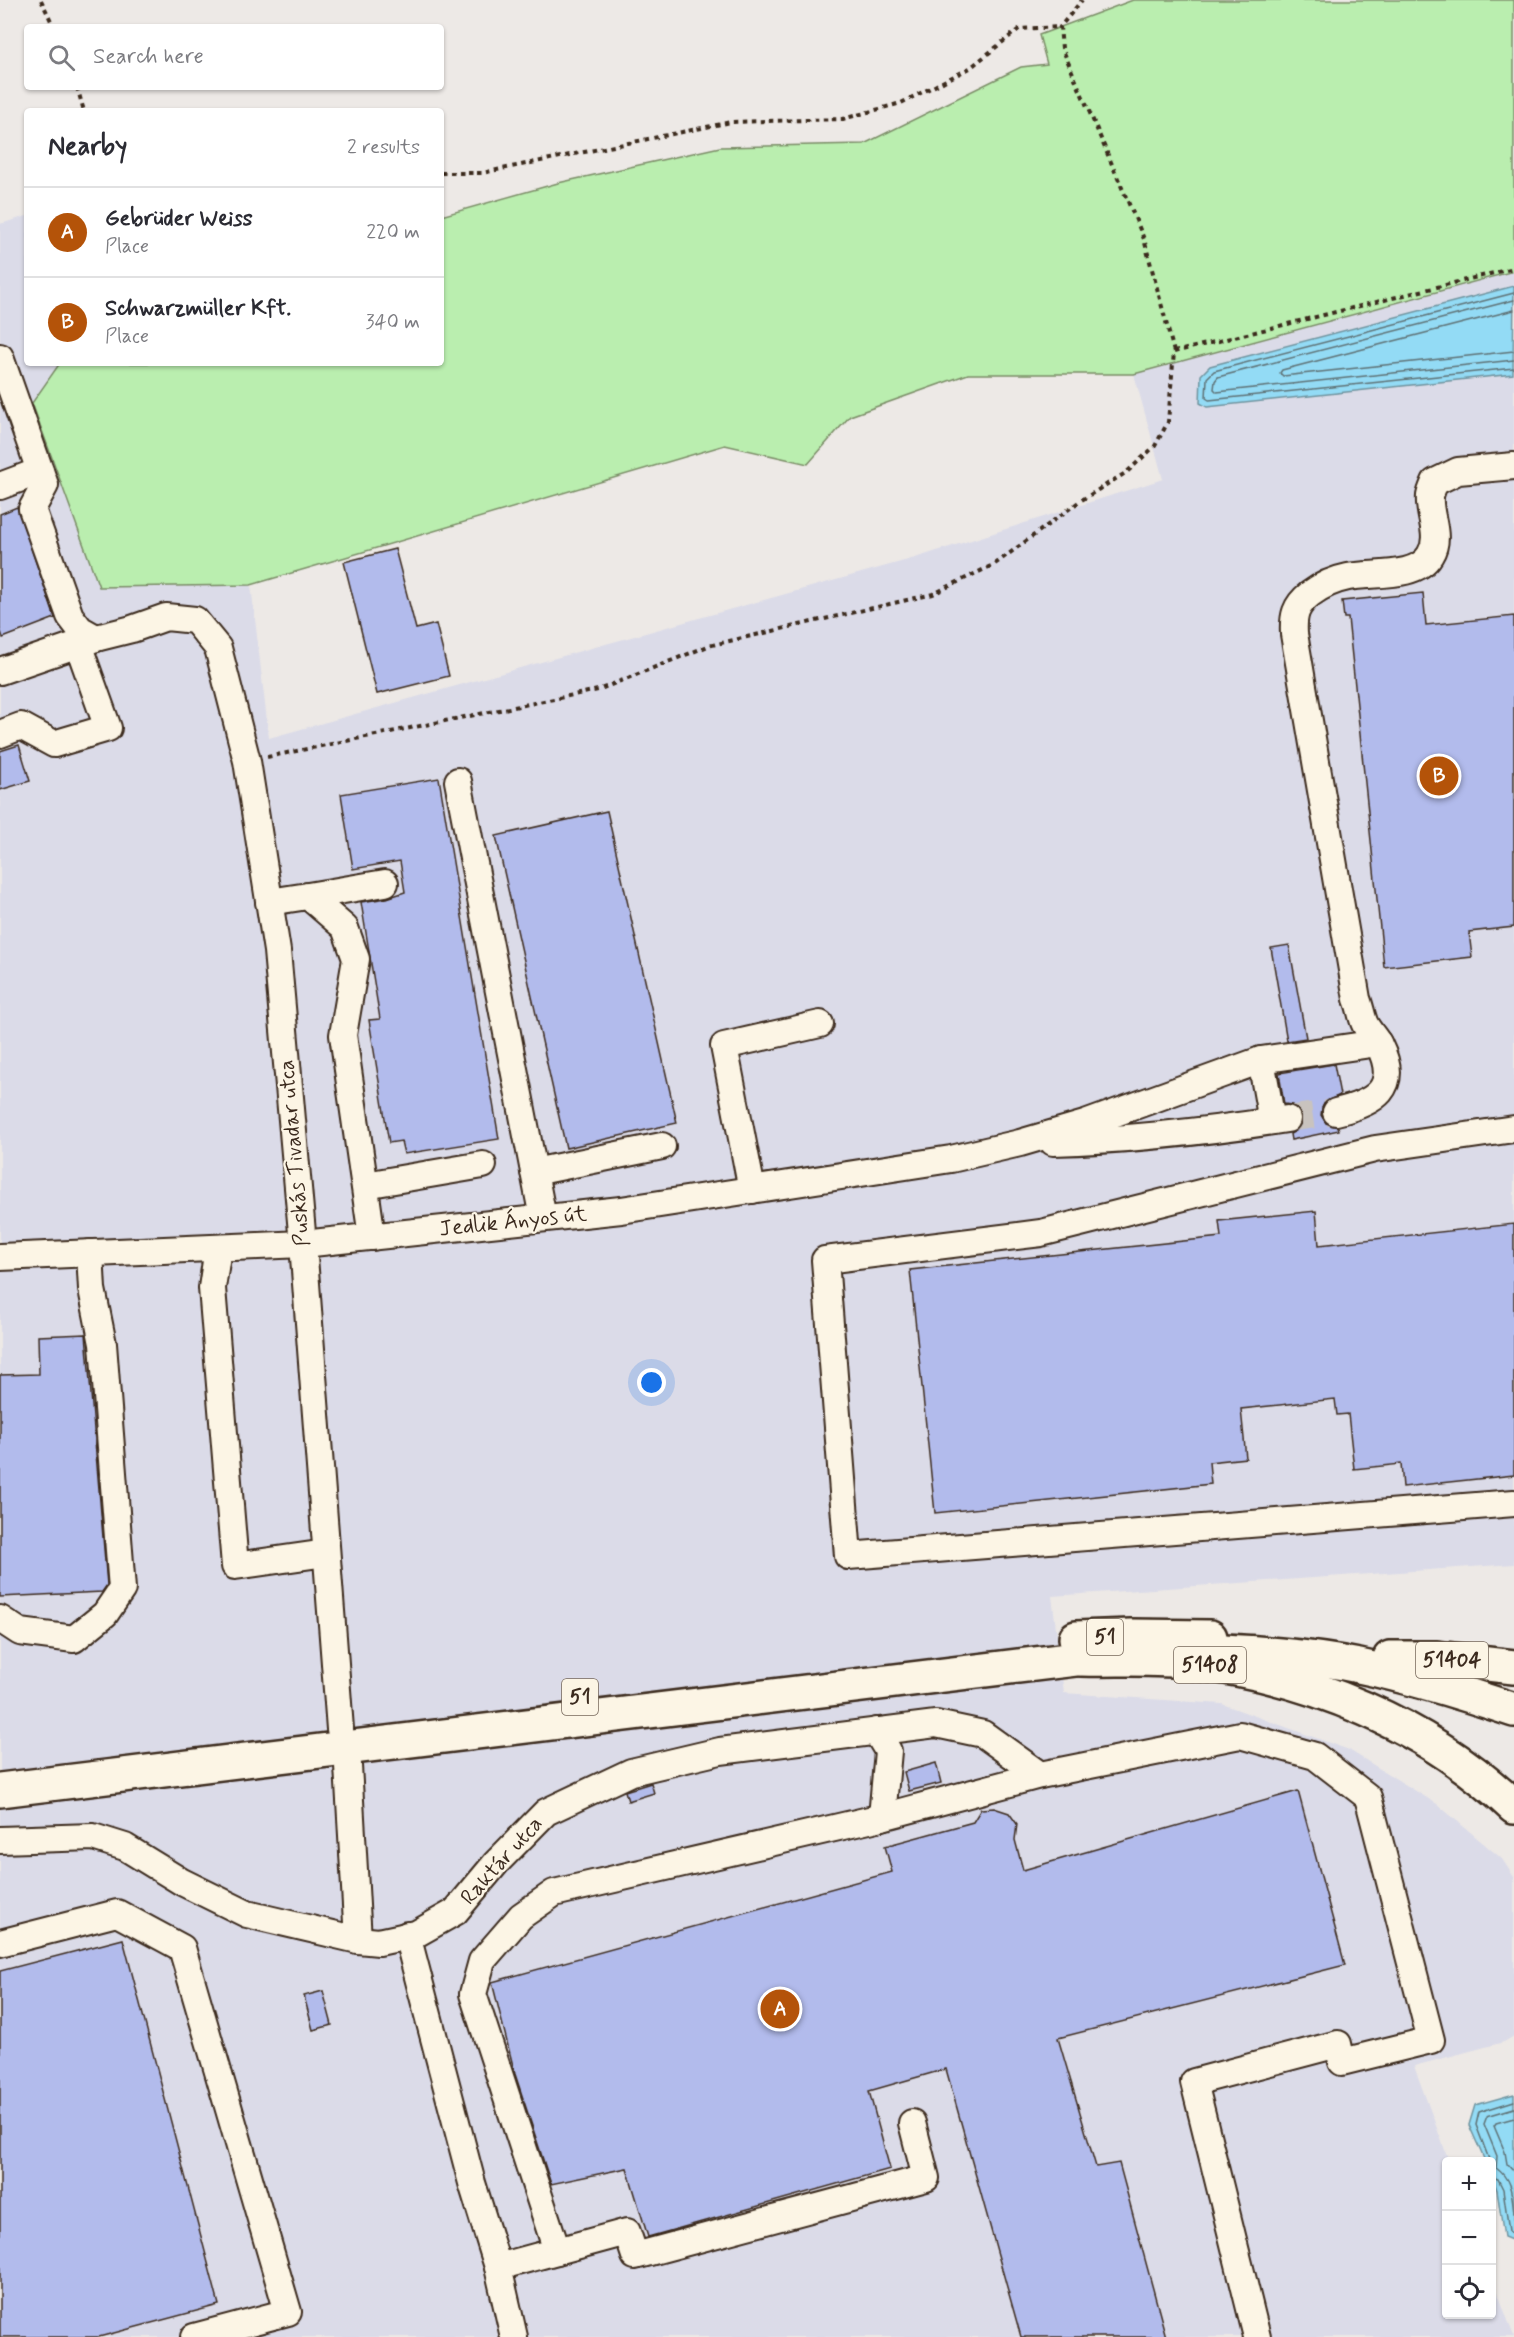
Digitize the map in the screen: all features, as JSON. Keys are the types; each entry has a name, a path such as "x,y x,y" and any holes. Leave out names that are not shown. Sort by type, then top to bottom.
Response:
{"main road":[{"name":"51","path":"0,1790 760,1674 1077,1638 1131,1635 1252,1639 1317,1644 1390,1658 1514,1694"},
{"name":"51","path":"0,1771 343,1738 1180,1649 1309,1658 1382,1671 1451,1689 1514,1710"},
{"name":"51404","path":"1390,1658 1435,1658 1514,1667"},
{"name":"51408","path":"1081,1659 1190,1662 1285,1680 1335,1696 1422,1737 1454,1758 1514,1808"}],"street":[{"path":"0,357 45,485 32,509 70,616 87,641 108,728 54,744 21,726 0,734"},
{"path":"1336,1112 1376,1098 1384,1085 1388,1069 1378,1043 1365,1024 1358,999 1294,634 1293,616 1304,599 1324,584 1349,577 1407,570 1422,565 1436,542 1430,497 1435,483 1458,471 1514,466"},
{"path":"0,486 40,471"},
{"name":"Puskás Tivadar utca","path":"87,641 166,617 195,620 218,648 247,761 277,951 303,1244 358,1940"},
{"path":"0,671 87,641"},
{"path":"458,781 543,1218"},
{"path":"269,902 385,883"},
{"path":"308,896 345,928 356,959 343,1035 372,1237"},
{"path":"752,1190 724,1046 820,1024"},
{"path":"1020,1143 1114,1114 1262,1060 1378,1043"},
{"path":"1020,1143 1149,1137 1212,1131 1280,1120 1262,1060"},
{"path":"1514,1129 1375,1149 1041,1233 825,1260 848,1556 1514,1503"},
{"name":"Jedlik Ányos út","path":"0,1257 303,1244 621,1210 951,1160 1020,1143"},
{"path":"534,1172 662,1146"},
{"path":"365,1185 483,1165"},
{"path":"218,1248 212,1288 235,1566 326,1553"},
{"path":"0,1619 20,1632 74,1639 105,1614 122,1589 102,1344 92,1289 90,1253"},
{"name":"Raktár utca","path":"0,1840 93,1837 125,1847 182,1882 247,1914 358,1940 379,1942 416,1934 455,1912 496,1863 546,1812 631,1772 720,1751 936,1724 983,1734 1040,1775"},
{"path":"876,1731 888,1751 882,1817"},
{"path":"557,2251 473,1994 482,1961 521,1916 554,1893 882,1817 1040,1775 1240,1735 1315,1756 1368,1797 1431,2040 1342,2062 1338,2044 1194,2082 1257,2337"},
{"path":"0,1943 117,1913 182,1948 288,2312 194,2337"},
{"path":"407,1935 472,2183 498,2267 514,2337"},
{"path":"498,2267 627,2232 635,2256 926,2178 912,2123"}],"path":[{"path":"41,0 53,24"},
{"path":"247,761 598,690 708,646 933,594 995,564 1080,501 1127,472 1155,446 1168,422 1174,352 1144,239 1062,48 1060,27 1082,0"},
{"path":"444,173 482,173 731,122 843,119 901,103 970,68 1019,29 1060,27"},
{"path":"78,90 83,108"},
{"path":"1174,352 1514,268"}],"shaded area":[{"path":"24,217 24,366 58,366 32,404 99,587 251,585 269,738 915,558 1163,479 1134,374 1514,271 1514,1564 1052,1596 1064,1693 1222,1704 1349,1750 1437,1804 1502,1859 1514,1877 1514,2036 1504,2042 1414,2066 1448,2157 1442,2157 1442,2319 1496,2319 1496,2288 1514,2337 0,2337 0,224"}],"green space":[{"path":"1133,0 1514,0 1514,271 1134,374 968,374 850,416 808,464 725,445 251,585 99,587 32,403 58,366 444,366 444,215 558,183 720,147 864,144 1021,67 1047,64 1039,35"}],"water":[{"path":"1514,286 1513,374 1207,407 1200,403 1201,375 1210,366"},
{"path":"1514,2094 1514,2241 1504,2237 1496,2187 1496,2157 1483,2157 1469,2125 1475,2105"}],"building":[{"path":"17,507 55,618 3,638 0,629 0,514"},
{"path":"395,549 416,629 436,624 449,676 377,694 344,562"},
{"path":"1423,593 1426,625 1514,616 1514,927 1469,932 1472,957 1384,967 1348,618 1344,618 1342,601"},
{"path":"19,745 30,781 0,790 0,751"},
{"path":"439,778 499,1139 404,1154 401,1141 389,1143 369,1020 380,1019 361,902 387,898 405,892 400,861 353,869 341,794"},
{"path":"607,811 677,1123 566,1148 496,836"},
{"path":"1289,945 1306,1038 1287,1041 1271,948"},
{"path":"1334,1064 1340,1095 1325,1102 1321,1115 1326,1123 1338,1127 1339,1130 1291,1140 1290,1134 1301,1125 1302,1116 1293,1105 1284,1104 1279,1073"},
{"path":"1316,1211 1319,1245 1514,1224 1514,1475 1403,1487 1401,1464 1354,1469 1348,1414 1337,1415 1335,1399 1241,1409 1246,1458 1209,1462 1211,1484 935,1513 910,1270 1221,1237 1219,1221"},
{"path":"86,1334 107,1585 102,1592 0,1597 0,1375 39,1374 38,1336"},
{"path":"936,1763 941,1783 909,1791 904,1772"},
{"path":"651,1783 654,1793 628,1801 625,1791"},
{"path":"1298,1791 1345,1965 1058,2038 1096,2167 1119,2163 1166,2337 1021,2337 946,2069 869,2091 890,2169 648,2237 627,2168 551,2184 515,2074 492,1982 892,1872 885,1846 973,1822 981,1809 994,1808 1009,1813 1017,1824 1015,1840 1023,1870"},
{"path":"123,1939 219,2305 99,2337 0,2337 0,1971"},
{"path":"323,1991 332,2025 313,2030 304,1996"}],"tunnel":[{"path":"1287,1119 1336,1112"}],"place":[{"name":"Schwarzmüller Kft.","path":"1439,776"},
{"name":"Gebrüder Weiss","path":"780,2009"}]}
